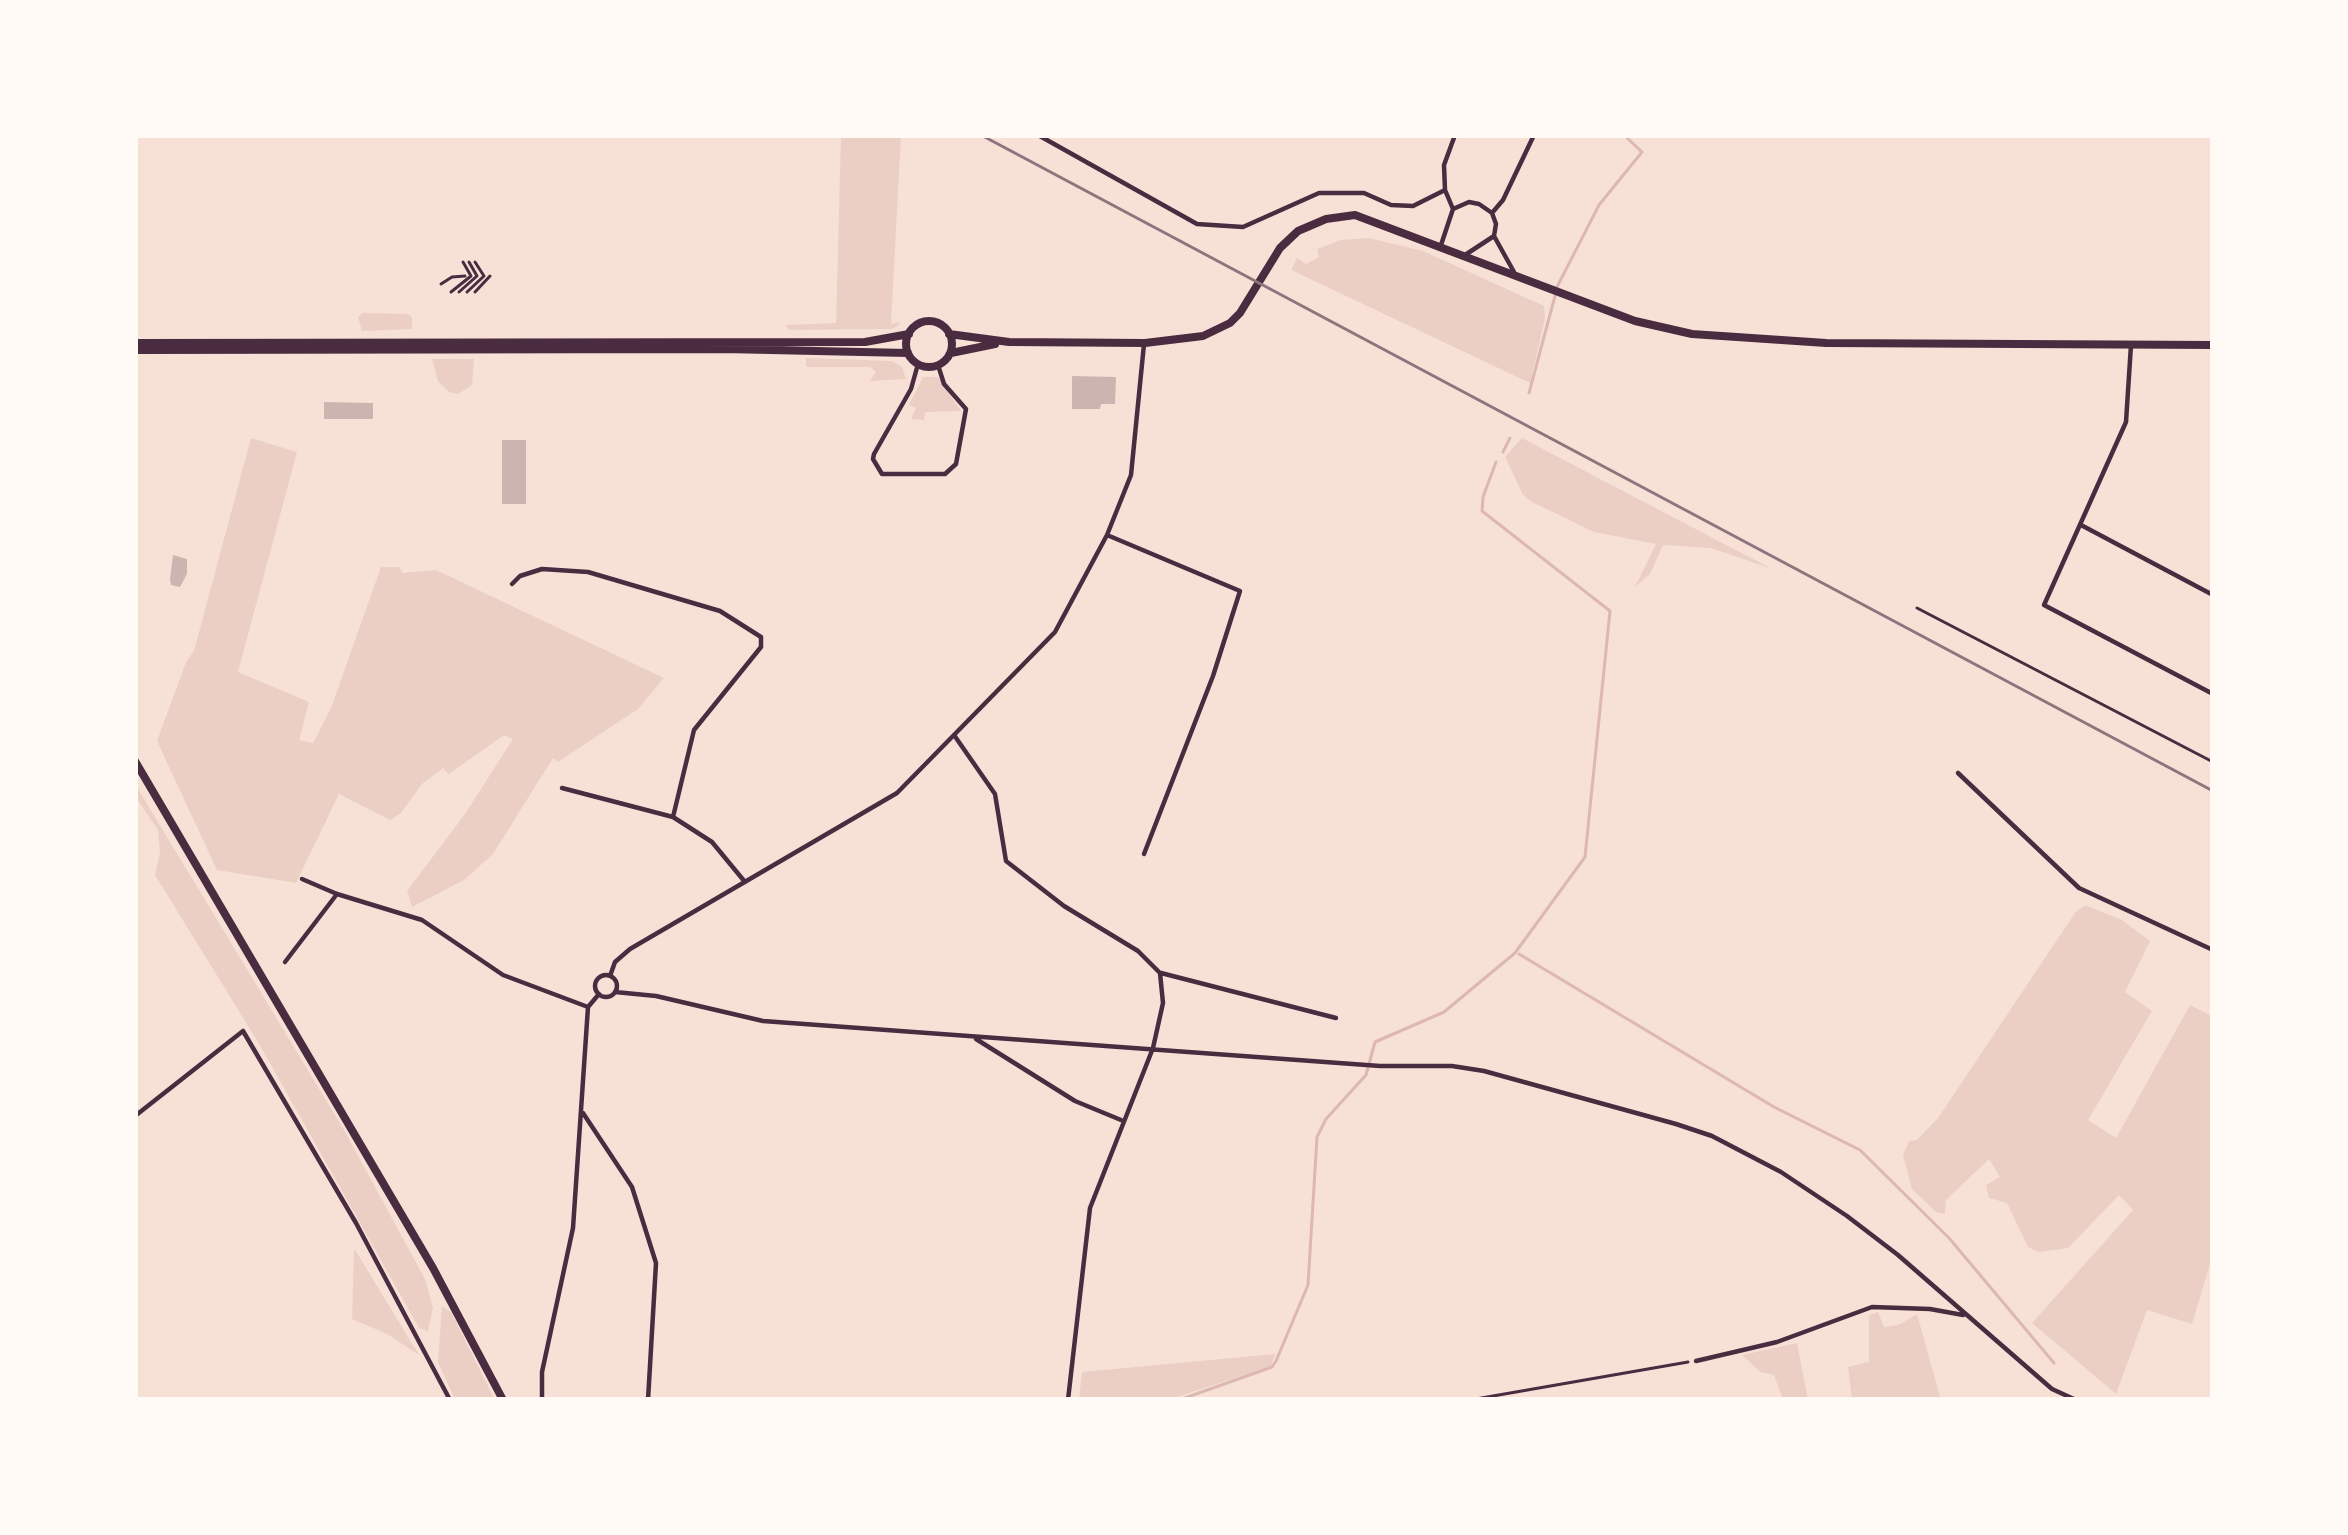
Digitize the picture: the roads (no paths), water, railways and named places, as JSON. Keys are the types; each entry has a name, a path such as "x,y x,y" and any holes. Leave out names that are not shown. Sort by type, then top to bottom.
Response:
{"main road":[{"path":"135,346 879,342 908,334 927,321 938,323 949,334 1009,342 1144,343 1203,336 1230,323 1280,248 1298,231 1326,219 1355,215 1635,321 1720,338 1826,344 2213,345"},
{"path":"908,334 908,353 918,364 938,365 950,354 1009,342"},
{"path":"949,334 950,354"},
{"path":"135,346 908,353"},
{"path":"136,764 433,1268 503,1400"}],"street":[{"path":"1038,135 1197,224 1243,227 1319,193 1364,193 1391,205 1413,206 1444,190"},
{"path":"1441,244 1453,209 1444,190 1444,165 1455,135"},
{"path":"1492,213 1534,135"},
{"path":"1453,209 1468,202 1492,213 1494,236 1517,276"},
{"path":"1465,255 1494,236"},
{"path":"610,976 615,962 630,949 897,793 1055,632 1107,535 1131,475 1144,343"},
{"path":"2131,344 2126,422 2044,604 2211,693 2213,682"},
{"path":"918,364 911,389 874,454 882,474 945,474 956,464 966,409 944,384 938,365"},
{"path":"2081,525 2213,595"},
{"path":"1107,535 1240,591 1213,676 1144,854"},
{"path":"512,584 530,571 565,568 642,586 727,614 756,633 762,643 694,730 673,817"},
{"path":"954,735 995,794 1006,861 1064,906 1138,951 1160,973 1336,1018"},
{"path":"1958,773 2079,888 2213,950"},
{"path":"562,788 673,817 712,842 746,882"},
{"path":"302,879 422,920 503,975 588,1007"},
{"path":"285,962 337,894"},
{"path":"1068,1400 1090,1208 1153,1048 1163,1003 1160,973"},
{"path":"610,976 615,992"},
{"path":"598,994 598,979 610,976"},
{"path":"542,1400 542,1372 573,1228 588,1007 598,994"},
{"path":"598,994 656,996 763,1021 1484,1071 1712,1136 1780,1172 1898,1255 2052,1389 2076,1400"},
{"path":"135,1115 243,1030 356,1222 450,1400"},
{"path":"972,1036 1075,1101 1121,1120"},
{"path":"581,1111 632,1186 656,1263 649,1400"},
{"path":"1696,1361 1777,1342 1873,1307 1963,1315"}],"lane":[{"path":"475,292 477,276 469,262 477,276"},
{"path":"442,284 452,277 477,276"},
{"path":"467,292 477,276"},
{"path":"459,292 477,276"},
{"path":"451,292 477,276"}],"waterway":[{"path":"1557,287 1599,205 1642,152 1624,135"},
{"path":"1529,393 1555,296"},
{"path":"1503,452 1510,438"},
{"path":"1179,1400 1272,1367 1276,1361 1308,1285 1317,1137 1326,1119 1366,1075 1375,1042 1444,1012 1515,953 1585,857 1610,611 1482,511 1496,462"},
{"path":"1519,954 1774,1107 1860,1150 1949,1238 2054,1363"}],"railway":[{"path":"981,135 2213,791"}]}
